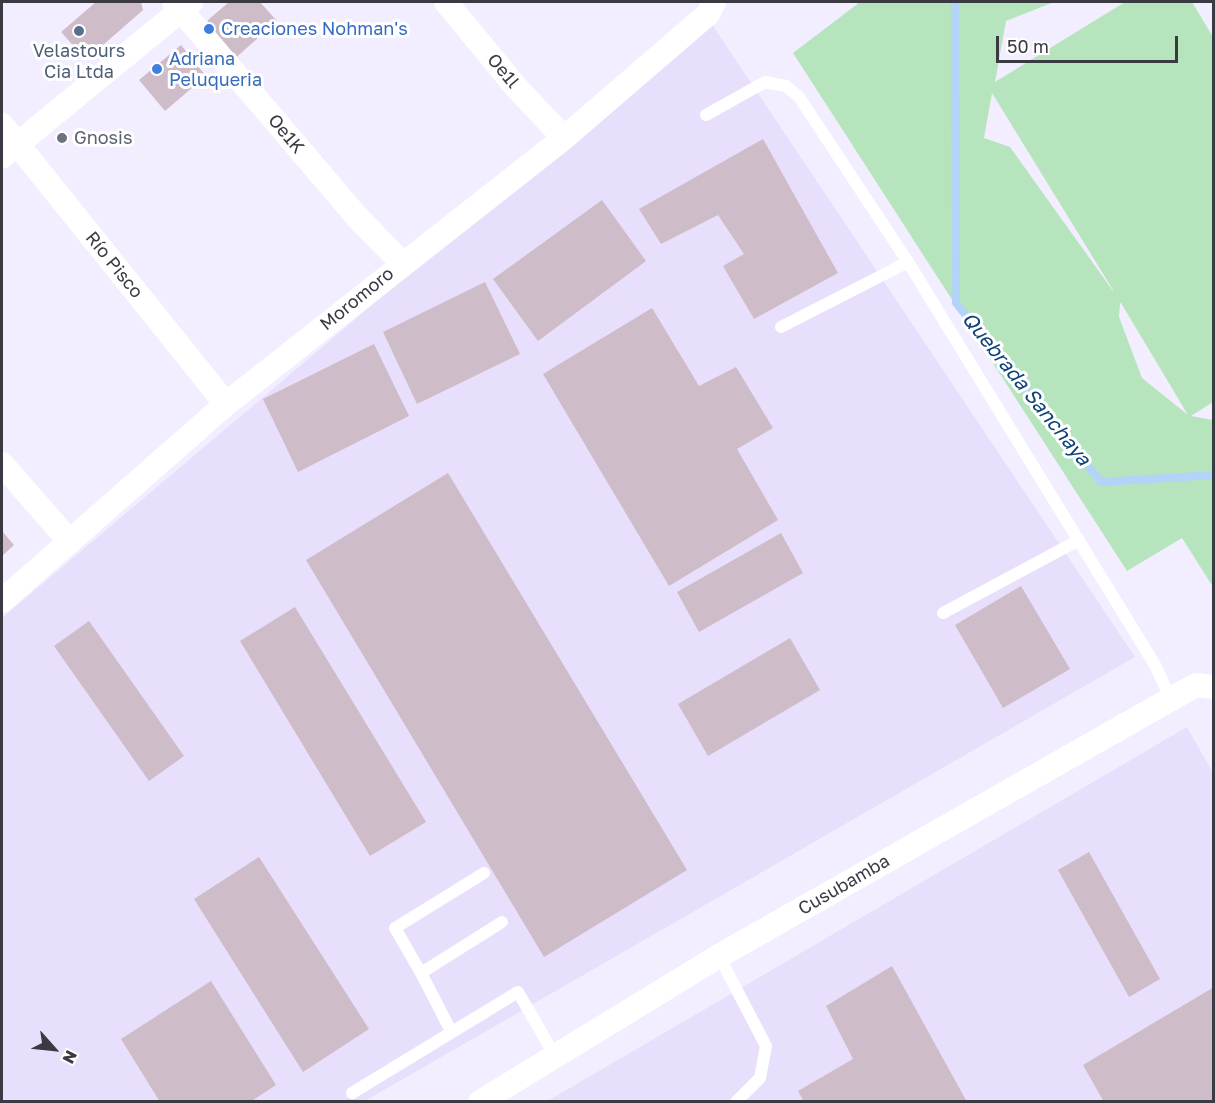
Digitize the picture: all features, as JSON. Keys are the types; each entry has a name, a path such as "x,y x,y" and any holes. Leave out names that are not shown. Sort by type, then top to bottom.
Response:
{"street":[{"name":"Oe1l","path":"446,2 515,86 564,138"},
{"name":"Moromoro","path":"2,601 226,404 402,263 564,138 708,14 714,2"},
{"path":"9,150 182,4"},
{"name":"Oe1K","path":"182,4 358,218 402,263"},
{"name":"Río Pisco","path":"2,125 9,150 226,404"},
{"path":"2,464 70,542"},
{"name":"Cusubamba","path":"480,1101 718,956 1171,699 1196,685 1214,687"}],"lane":[{"path":"706,115 765,82 786,86 799,97 908,262 1155,665 1171,699"},
{"path":"782,327 908,262"},
{"path":"943,613 1079,540"},
{"path":"451,1031 395,928 484,873"},
{"path":"421,973 502,922"},
{"path":"718,956 766,1046 760,1078 736,1101"},
{"path":"352,1093 451,1031 520,993 555,1056"}],"shaded area":[{"path":"709,20 1135,657 365,1101 2,1102 2,618"},
{"path":"1187,727 1213,773 1213,1101 546,1102"}],"green space":[{"path":"860,2 1054,2 1006,21 995,82 1125,2 1192,2 1213,37 1213,402 1191,416 1213,420 1213,587 1182,538 1127,571 793,53","holes":["992,93 1113,290 1113,291 1010,147 984,138","1121,303 1188,415 1142,378 1119,317"]}],"building":[{"path":"96,2 141,2 143,10 86,60 61,32"},
{"path":"229,2 260,2 277,21 231,62 206,33 208,20"},
{"path":"181,45 206,76 165,111 139,80"},
{"path":"763,139 838,273 754,319 723,266 744,254 718,215 661,244 639,209"},
{"path":"602,200 646,261 538,341 493,279"},
{"path":"485,282 520,354 417,404 383,332"},
{"path":"652,308 699,386 736,367 773,428 737,449 778,520 669,586 543,374"},
{"path":"374,344 409,416 298,472 263,399"},
{"path":"448,473 687,870 544,957 306,560"},
{"path":"2,531 14,545 2,556"},
{"path":"781,533 803,573 699,632 677,592"},
{"path":"1021,586 1070,669 1003,708 955,625"},
{"path":"295,607 426,822 370,856 240,641"},
{"path":"89,621 184,756 149,781 54,646"},
{"path":"790,638 820,690 708,756 678,704"},
{"path":"1089,852 1160,979 1129,997 1058,870"},
{"path":"259,857 369,1029 303,1072 194,899"},
{"path":"892,966 967,1102 804,1102 798,1091 853,1059 826,1006"},
{"path":"211,981 276,1085 250,1102 160,1102 121,1039"},
{"path":"1214,987 1214,1102 1104,1102 1083,1065"}],"waterway":[{"name":"Quebrada Sanchaya","path":"955,2 956,303 1101,482 1214,475"}],"place":[{"name":"Creaciones Nohman's","path":"209,29"},
{"name":"Velastours Cia Ltda","path":"79,31"},
{"name":"Adriana Peluqueria","path":"157,69"},
{"name":"Gnosis","path":"62,138"}]}
